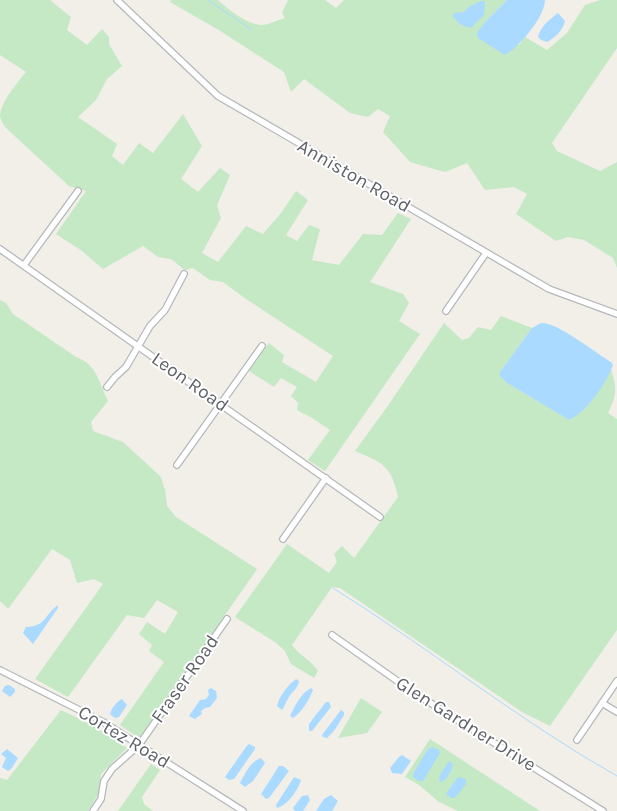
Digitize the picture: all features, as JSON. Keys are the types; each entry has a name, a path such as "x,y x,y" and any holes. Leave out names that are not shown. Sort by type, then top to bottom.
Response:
{"street":[{"name":"Anniston Road","path":"117,0 218,96 549,290 617,314"},
{"path":"24,266 78,191"},
{"name":"Leon Road","path":"0,249 380,516"},
{"path":"446,311 486,253"},
{"path":"107,387 126,367 150,326 165,310 184,274"},
{"path":"177,465 262,346"},
{"path":"283,539 326,478"},
{"name":"Fraser Road","path":"93,811 101,799 104,781 112,769 139,745 227,619"},
{"name":"Glen Gardner Drive","path":"332,635 413,692 603,811"},
{"name":"Cortez Road","path":"0,670 92,716 243,811"},
{"path":"577,740 617,681"},
{"path":"602,703 617,712"}],"green space":[{"path":"0,0 50,0 71,17 67,30 87,45 102,29 109,37 109,44 122,66 107,79 96,100 78,117 117,144 112,156 123,165 139,143 153,153 183,114 202,146 181,179 198,192 220,168 230,175 217,205 221,218 202,253 218,262 246,226 263,234 296,191 308,200 286,235 297,241 309,225 320,229 312,260 339,265 363,234 382,235 398,213 411,219 370,282 403,294 409,303 399,321 420,334 325,471 308,460 330,430 297,410 298,403 291,396 297,387 281,378 274,387 249,371 269,343 284,355 282,362 316,382 333,356 223,282 210,280 193,268 185,270 171,259 158,257 143,246 103,269 82,251 56,234 86,191 69,186 6,128 1,120 1,111 6,100 26,72 0,55"},
{"path":"171,0 218,0 244,19 261,25 285,18 282,13 288,0 325,0 336,8 344,0 507,0 486,21 519,45 525,37 547,50 567,33 585,5 600,0 617,0 617,48 552,143 557,151 600,171 617,162 617,268 613,258 584,240 568,237 556,241 516,214 527,194 514,187 485,190 467,163 445,172 410,162 383,132 390,116 378,109 368,117 350,113 304,79 291,92 284,72 217,29 170,2"},
{"path":"0,300 6,303 13,314 89,364 93,369 108,401 91,422 93,431 123,442 161,477 167,506 176,517 257,569 140,737 120,725 164,662 149,651 152,645 139,634 147,622 165,634 178,612 157,600 144,618 127,615 68,697 35,679 103,584 94,579 77,583 70,560 52,549 8,609 0,601"},
{"path":"501,316 532,328 500,372 500,376 507,383 569,420 591,402 611,369 615,387 613,401 608,413 617,419 617,630 550,726 522,712 340,588 332,587 292,645 318,671 314,678 291,664 285,651 275,642 235,617 287,544 329,573 337,562 334,554 342,546 354,558 398,497 392,478 384,466 355,451 444,323 462,340 469,338 478,327 491,330"},
{"path":"361,698 382,712 367,733 338,738"},
{"path":"61,710 94,726 127,748 101,774 99,793 88,811 0,811 0,778 7,780"},
{"path":"430,739 540,811 458,811 439,802 419,785 405,777"},
{"path":"151,764 160,770 142,797 144,804 153,811 118,811"}],"water":[{"path":"507,0 545,0 544,7 536,23 517,45 505,55 478,38 477,33"},
{"path":"481,1 485,1 484,15 471,28 456,21 453,16 454,13 464,12"},
{"path":"558,13 565,21 562,28 547,42 541,40 538,37 543,26"},
{"path":"541,323 557,327 613,365 595,397 583,410 569,420 507,383 500,376 500,372 532,328"},
{"path":"58,605 58,608 33,644 23,633 26,627 38,625"},
{"path":"296,679 299,681 297,686 282,710 277,706 280,698"},
{"path":"9,685 15,689 15,692 10,697 2,691 5,686"},
{"path":"211,688 216,691 217,698 210,707 201,711 202,714 195,719 189,716 200,700 206,699 209,695 208,690"},
{"path":"311,688 313,690 302,709 293,718 290,716 301,696"},
{"path":"122,699 127,705 119,717 115,718 110,714 116,703"},
{"path":"326,702 329,702 331,707 312,731 309,731 309,724"},
{"path":"341,710 344,712 344,715 334,731 327,738 323,737 322,735"},
{"path":"249,744 255,747 255,749 234,779 229,780 225,777"},
{"path":"432,747 439,750 440,753 423,781 419,781 413,777 414,772 428,749"},
{"path":"7,749 18,758 8,771 2,767 6,758 1,754"},
{"path":"402,755 411,761 402,774 392,773 390,768"},
{"path":"261,758 265,763 253,781 245,787 240,783 244,775 251,765"},
{"path":"449,761 453,764 452,769 441,782 439,779 440,775"},
{"path":"279,766 283,766 289,771 269,798 266,799 261,794"},
{"path":"294,777 301,780 298,788 289,800 277,808 276,805"},
{"path":"458,777 466,779 466,784 455,798 451,798 446,794"},
{"path":"308,795 310,800 303,811 295,811 293,808 302,796"},
{"path":"331,795 338,801 332,811 316,811 324,799"}],"waterway":[{"path":"208,0 252,30"},
{"path":"333,588 509,708 617,776"}]}
